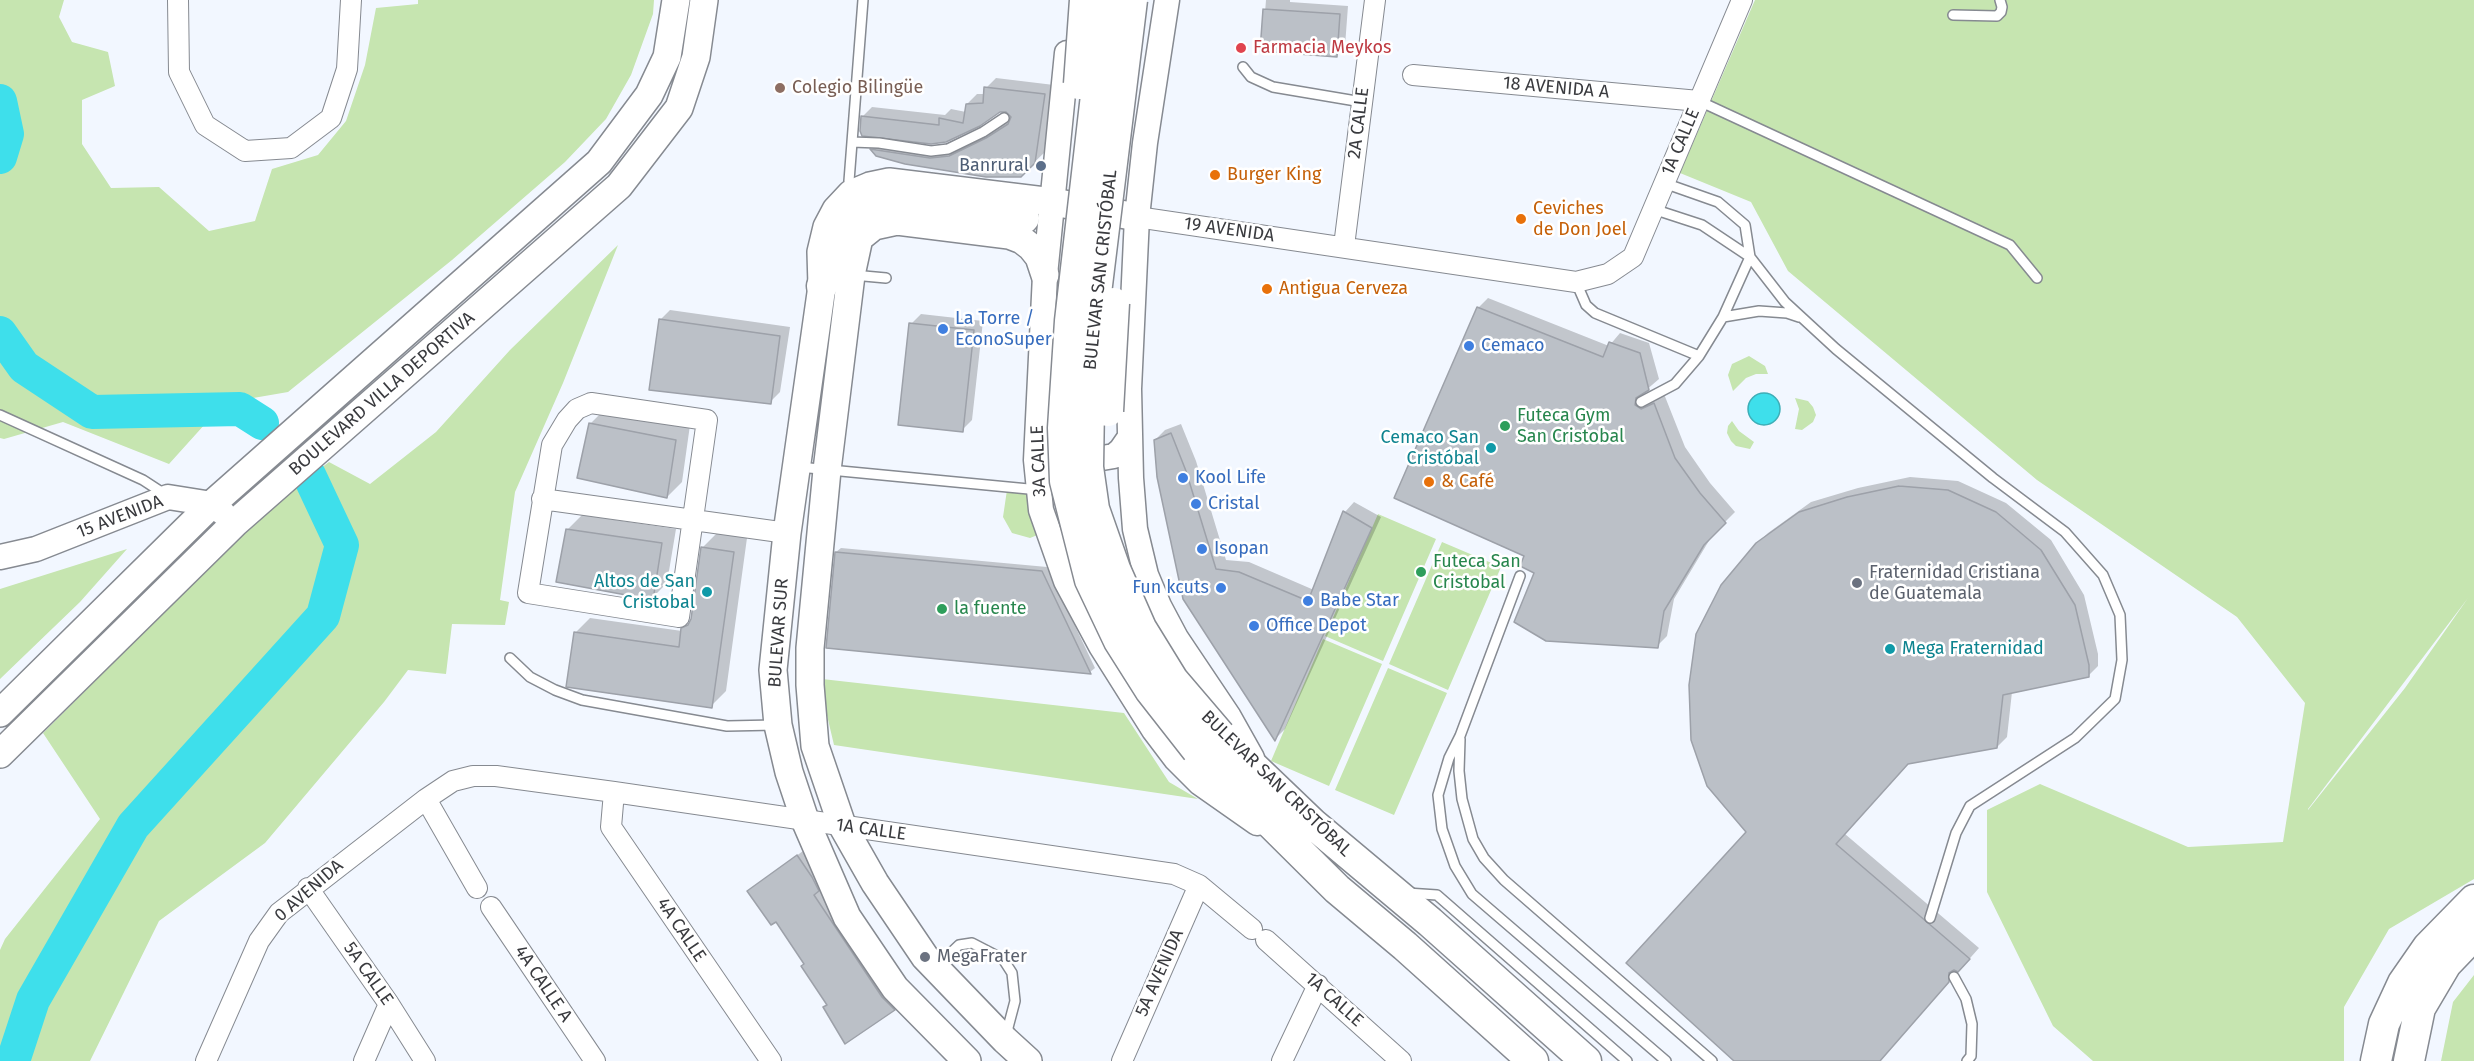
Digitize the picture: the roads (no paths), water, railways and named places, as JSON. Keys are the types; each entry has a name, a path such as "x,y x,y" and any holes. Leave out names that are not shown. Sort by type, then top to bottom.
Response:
{"main road":[{"name":"BOULEVARD VILLA DEPORTIVA","path":"0,713 212,504 599,162 649,95 667,57 676,0"},
{"name":"BOULEVARD VILLA DEPORTIVA","path":"0,754 235,523 619,186 679,108 696,57 704,0"},
{"name":"BULEVAR SAN CRISTÓBAL","path":"1107,0 1070,321 1062,428 1065,481 1090,580 1119,641 1150,690 1209,743 1307,859 1337,889 1412,952 1533,1061"},
{"name":"BULEVAR SAN CRISTÓBAL","path":"1132,0 1090,342 1088,467 1094,508 1115,569 1141,628 1209,743 1261,773 1313,824 1430,922 1587,1061"},
{"path":"1076,4 1078,85 1088,157"},
{"name":"19 AVENIDA","path":"851,194 870,186 889,182 1053,202 1137,217"},
{"name":"BULEVAR SUR","path":"851,194 836,210 827,227 821,252 822,286 787,533 773,670 778,725 789,772 805,820 847,917 895,988 965,1060"},
{"path":"822,286 845,230 860,214 874,205 888,204 1024,218"},
{"path":"851,275 858,238 874,226 897,221 1009,235 1022,240 1031,247 1039,257 1045,275"},
{"name":"BULEVAR SUR","path":"851,275 827,470 810,648 810,685 815,746 842,825 875,884 925,957 1007,1051 1028,1061"},
{"path":"1114,303 1107,428 1109,481 1116,522 1115,569"},
{"path":"2376,1061 2384,1024 2403,983 2428,947 2474,900"},
{"path":"2409,1061 2420,1008 2446,964 2474,935"}],"street":[{"path":"178,0 179,72 205,125 245,151 291,148 331,118 347,69 351,0"},
{"name":"2A CALLE","path":"1344,246 1375,0"},
{"name":"1A CALLE","path":"1608,274 1633,257 1742,0"},
{"path":"1076,4 1076,21 1087,28 1117,33 1138,26 1153,17 1166,1"},
{"path":"1166,1 1145,142 1137,217 1130,344 1130,437 1135,528 1146,575 1176,638 1229,717 1261,773"},
{"name":"3A CALLE","path":"1076,4 1045,275 1036,460 1047,531 1066,581 1101,646 1154,730 1176,759 1200,783 1307,859"},
{"name":"18 AVENIDA A","path":"1413,75 1699,101"},
{"name":"19 AVENIDA","path":"1137,217 1576,282 1608,274"},
{"path":"591,403 707,420 692,521 679,617 528,592 552,445 567,420 577,409 591,403"},
{"path":"1036,460 1096,459 1114,456 1130,437"},
{"name":"15 AVENIDA","path":"0,557 36,549 168,497 212,504"},
{"path":"542,499 787,533"},
{"path":"212,504 235,523"},
{"name":"1A CALLE","path":"473,776 496,776 614,792 1174,874 1199,885 1259,934 1401,1061"},
{"name":"0 AVENIDA","path":"207,1061 260,941 279,913 308,888 426,800 453,781 473,776"},
{"name":"4A CALLE","path":"614,792 611,827 771,1061"},
{"path":"426,800 477,888"},
{"name":"5A AVENIDA","path":"1122,1061 1199,885"},
{"name":"5A CALLE","path":"308,888 389,1004 425,1061"},
{"name":"4A CALLE A","path":"491,907 595,1061"},
{"path":"1282,1061 1318,985"},
{"path":"364,1061 389,1004"}],"lane":[{"path":"851,194 849,181 862,0"},
{"path":"1953,15 1997,16 2001,12 2000,0"},
{"path":"1243,67 1251,77 1273,87 1362,102"},
{"path":"1699,101 2010,245 2037,278"},
{"path":"852,142 879,142 931,151 948,148 982,132 1004,118"},
{"path":"1641,402 1676,384 1699,356 1723,316 1750,257 1745,225 1718,202 1664,183"},
{"path":"1653,209 1702,225 1750,257 1785,302 1836,350 1920,416 1993,478 2065,532 2103,575 2120,615 2122,660 2115,699 2075,738 1970,806 1956,833 1930,918"},
{"path":"851,275 886,278"},
{"path":"1576,282 1586,305 1595,313 1699,356"},
{"path":"1723,316 1759,311 1786,313 1804,318"},
{"path":"0,414 143,480 168,497"},
{"path":"796,466 1039,490"},
{"path":"1520,576 1460,736 1449,758 1438,795 1442,829 1455,866 1472,894 1666,1061"},
{"path":"510,658 530,676 555,690 582,700 727,726 778,725"},
{"path":"1460,736 1459,771 1462,799 1470,829 1484,858 1504,880 1712,1061"},
{"path":"1392,891 1437,895 1627,1061"},
{"path":"935,968 959,945 972,943 1003,959 1012,972 1015,1001 1007,1051"},
{"path":"1954,977 1966,999 1972,1024 1971,1056 1967,1061"}],"water":[{"path":"1764,393 1775,398 1780,409 1775,420 1764,425 1753,420 1748,409 1753,398"}],"waterway":[{"path":"0,101 7,134 0,157"},
{"path":"0,333 24,367 92,412 240,409 262,423"},
{"path":"13,1061 33,1000 133,826 323,616 342,545 309,475"}],"place":[{"name":"Farmacia Meykos","path":"1241,48"},
{"name":"Colegio Bilingüe","path":"780,88"},
{"name":"Banrural","path":"1041,166"},
{"name":"Burger King","path":"1215,175"},
{"name":"Ceviches de Don Joel","path":"1521,219"},
{"name":"Antigua Cerveza","path":"1267,289"},
{"name":"La Torre / EconoSuper","path":"943,329"},
{"name":"Cemaco","path":"1469,346"},
{"name":"Futeca Gym San Cristobal","path":"1505,426"},
{"name":"Cemaco San Cristóbal","path":"1491,448"},
{"name":"Kool Life","path":"1183,478"},
{"name":"& Café","path":"1429,482"},
{"name":"Cristal","path":"1196,504"},
{"name":"Isopan","path":"1202,549"},
{"name":"Futeca San Cristobal","path":"1421,572"},
{"name":"Fraternidad Cristiana de Guatemala","path":"1857,583"},
{"name":"Fun kcuts","path":"1221,588"},
{"name":"Altos de San Cristobal","path":"707,592"},
{"name":"Babe Star","path":"1308,601"},
{"name":"la fuente","path":"942,609"},
{"name":"Office Depot","path":"1254,626"},
{"name":"Mega Fraternidad","path":"1890,649"},
{"name":"MegaFrater","path":"925,957"}]}
